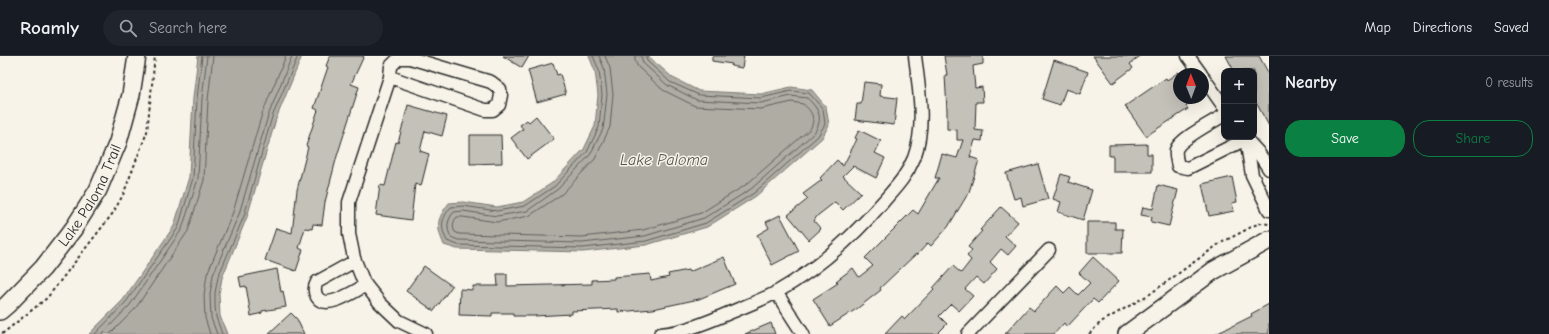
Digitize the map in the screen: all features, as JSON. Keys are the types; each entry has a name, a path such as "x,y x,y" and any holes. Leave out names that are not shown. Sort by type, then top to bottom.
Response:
{"street":[{"name":"Lake Paloma Trail","path":"0,311 8,305 43,268 74,228 98,190 118,142 131,95 137,56"},
{"path":"660,334 705,323 776,292 815,266 849,239 907,175 914,157 920,136 921,110 915,56"},
{"path":"1188,56 1197,68"},
{"path":"390,77 484,110 493,110 499,105 501,95 500,89 491,82 410,58 399,58 390,66 390,77 349,202 349,234 355,261 366,285 380,304 399,320 426,334"},
{"path":"1209,86 1221,104"},
{"path":"1221,117 1184,140 1176,149 1178,166 1188,168 1241,140"},
{"path":"1245,140 1252,175 1269,210"},
{"path":"1247,140 1258,152 1269,169"},
{"path":"1127,334 1213,270 1269,240"},
{"path":"968,334 1049,250"},
{"path":"355,261 317,282 315,286 316,295 323,302 333,302 366,285"},
{"path":"776,292 804,334"}],"path":[{"path":"1089,334 1101,322 1150,294 1219,244 1257,224 1269,224"}],"water":[{"path":"198,56 302,56 276,119 247,217 222,278 219,294 220,316 227,334 89,334 123,300 174,226 189,177 193,98"},
{"name":"Lake Paloma","path":"589,56 648,56 673,78 699,91 761,94 791,87 812,90 826,107 829,125 822,138 756,196 707,227 646,245 583,252 457,249 444,245 440,233 439,223 442,214 449,203 463,202 497,207 523,202 552,183 584,149 595,126 598,95 595,71"}],"building":[{"path":"330,56 364,56 351,84 359,87 337,156 325,202 322,225 313,224 312,229 305,228 299,248 303,250 296,271 265,260 276,228 292,233 297,190 308,147 306,146 318,110 314,108 328,67 326,66"},
{"path":"503,56 529,56 522,68"},
{"path":"712,56 744,56 742,68 731,66 732,64 712,61"},
{"path":"944,56 983,56 983,64 973,66 975,88 982,87 983,102 976,102 975,130 983,131 982,141 975,140 970,157 979,160 969,192 948,227 931,246 928,243 917,255 916,254 880,288 881,290 858,308 830,326 813,299 838,283 836,281 853,268 859,277 873,266 865,258 913,210 918,214 939,178 935,178 942,154 957,158 963,140 957,140 957,130 947,129 945,75 947,75"},
{"path":"1093,56 1140,56 1130,64 1133,68 1113,83"},
{"path":"1226,56 1259,56 1269,74 1269,126 1257,104 1257,68 1232,68"},
{"path":"1054,60 1088,72 1080,94 1066,89 1060,105 1042,99"},
{"path":"553,63 557,75 560,74 566,94 537,102 528,70"},
{"path":"1173,76 1173,104 1189,104 1186,106 1188,109 1146,136 1125,106 1166,78 1167,80"},
{"path":"864,82 881,84 880,96 897,98 894,125 855,120 857,104 861,104"},
{"path":"408,105 447,116 442,136 425,131 420,151 429,154 421,186 415,184 411,220 376,215 380,185 385,186 396,142 398,143"},
{"path":"536,116 554,139 527,159 511,138 523,129 520,125 527,120 529,122"},
{"path":"859,130 881,141 875,153 885,158 876,178 853,166 843,176 861,193 843,210 835,202 817,216 814,221 821,229 809,240 788,215 808,199 803,194 822,180 820,178 837,160 843,166 857,139 855,138"},
{"path":"470,135 501,135 502,163 470,164"},
{"path":"1147,144 1147,154 1152,154 1152,172 1113,172 1113,156 1109,156 1109,145"},
{"path":"1038,164 1048,199 1023,206 1021,197 1014,199 1006,173"},
{"path":"1061,174 1070,177 1068,182 1092,190 1083,220 1058,212 1061,202 1053,199"},
{"path":"1232,177 1237,202 1232,203 1234,211 1209,216 1202,184"},
{"path":"1158,185 1178,190 1169,226 1151,222 1152,217 1141,215 1143,207 1153,209"},
{"path":"1001,207 1018,222 1005,236 1016,246 1008,255 1001,249 990,262 997,269 984,284 976,277 965,289 973,296 959,311 951,304 939,316 947,324 937,334 885,334 902,316 905,319 934,289 933,288 953,266 961,273 971,260 967,256 972,250 968,247 982,231 980,230"},
{"path":"780,215 799,251 772,265 757,235 769,228 766,222"},
{"path":"1087,222 1115,222 1115,229 1123,229 1122,253 1087,253"},
{"path":"724,257 735,284 699,299 653,309 618,312 618,309 572,311 572,314 534,316 513,316 513,313 492,313 492,316 459,315 460,289 473,290 473,286 498,286 497,274 507,274 507,286 592,284 592,280 614,279 614,277 650,274 651,281 669,277 668,274 688,270 689,272"},
{"path":"1093,257 1119,281 1098,303 1093,299 1067,327 1064,323 1054,334 1005,334 1029,307 1034,311 1057,286 1064,293 1070,287 1078,295 1090,283 1079,273"},
{"path":"424,266 452,286 434,311 406,291"},
{"path":"277,269 281,292 283,291 286,307 262,311 262,313 251,316 246,286 241,287 239,277"},
{"path":"1269,304 1269,334 1216,334 1252,316 1251,314"},
{"path":"291,313 297,319 304,334 268,334"},
{"path":"771,323 775,334 745,334"}]}
